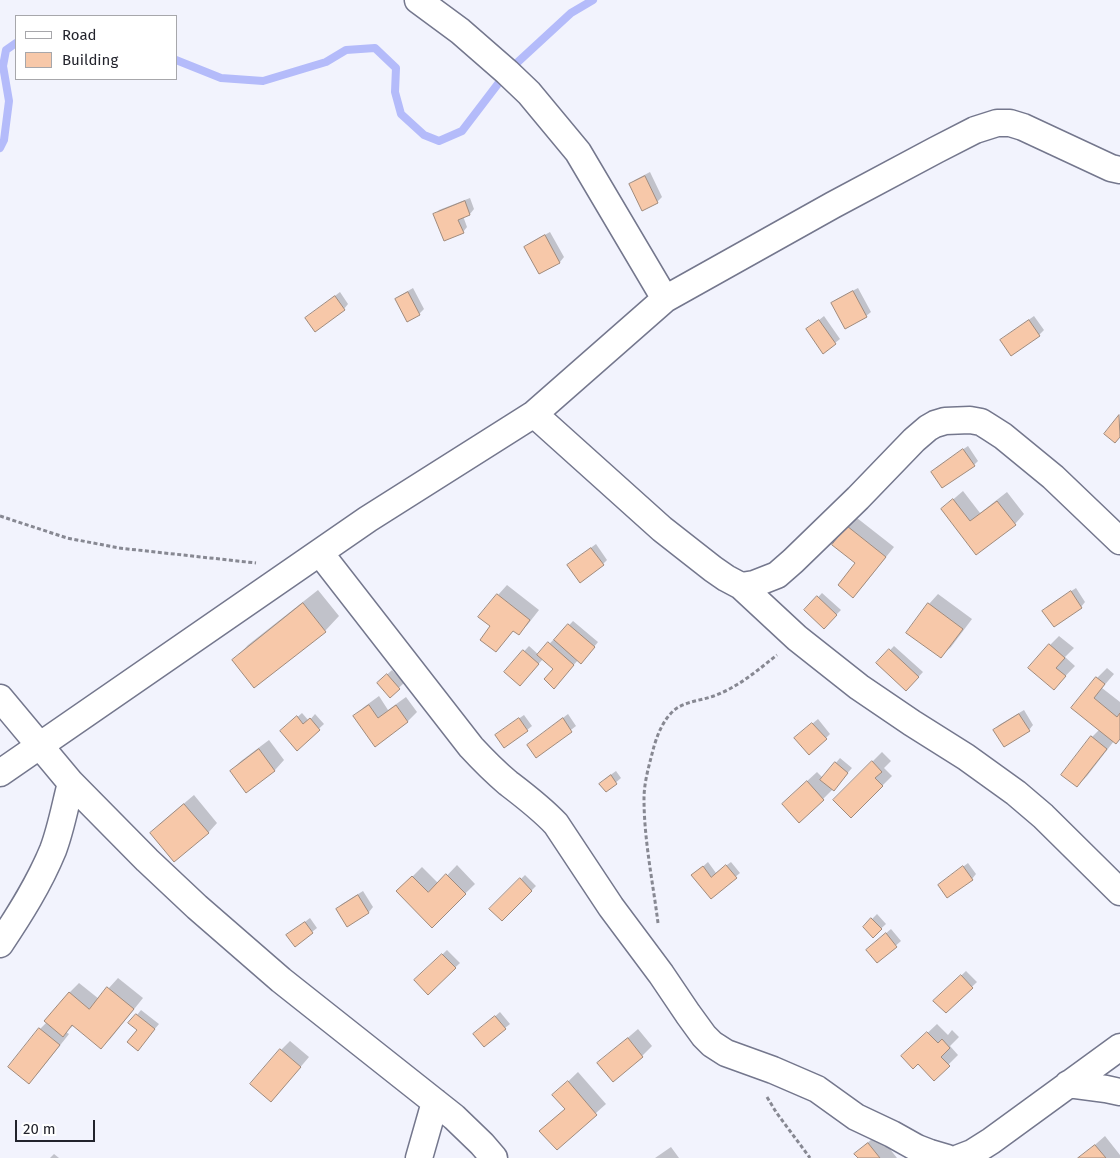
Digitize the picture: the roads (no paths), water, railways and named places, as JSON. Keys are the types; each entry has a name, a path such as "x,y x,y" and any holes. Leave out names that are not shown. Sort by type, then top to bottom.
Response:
{"street":[{"path":"418,0 460,31 506,72 528,93 578,152 665,299"},
{"path":"0,773 368,519 534,414 665,299 833,205 975,130 997,124 1010,123 1023,127 1111,168 1120,170"},
{"path":"534,414 662,529 712,569 741,586 797,638 859,687 966,757 1016,793 1043,816 1120,892"},
{"path":"741,586 754,584 777,575 858,498 914,440 928,428 945,421 970,420 981,422 996,432 1052,477 1120,541"},
{"path":"320,553 471,747 507,782 545,812 556,824 611,907 704,1036 712,1044 726,1053 774,1070 817,1089 856,1117 917,1148 947,1158"},
{"path":"0,698 71,783 147,860 281,980 436,1102 467,1129 494,1158"},
{"path":"0,944 41,876 53,849 62,822 71,783"},
{"path":"959,1158 972,1153 991,1141 1120,1047"},
{"path":"1068,1084 1120,1092"},
{"path":"419,1158 436,1102"}],"waterway":[{"path":"178,61 221,78 263,81 326,62 346,50 375,48 396,68 395,92 401,114 424,135 439,141 462,131 507,72 571,13 593,0"},
{"path":"0,148 4,140 9,101 3,66 6,50 15,44"}]}
